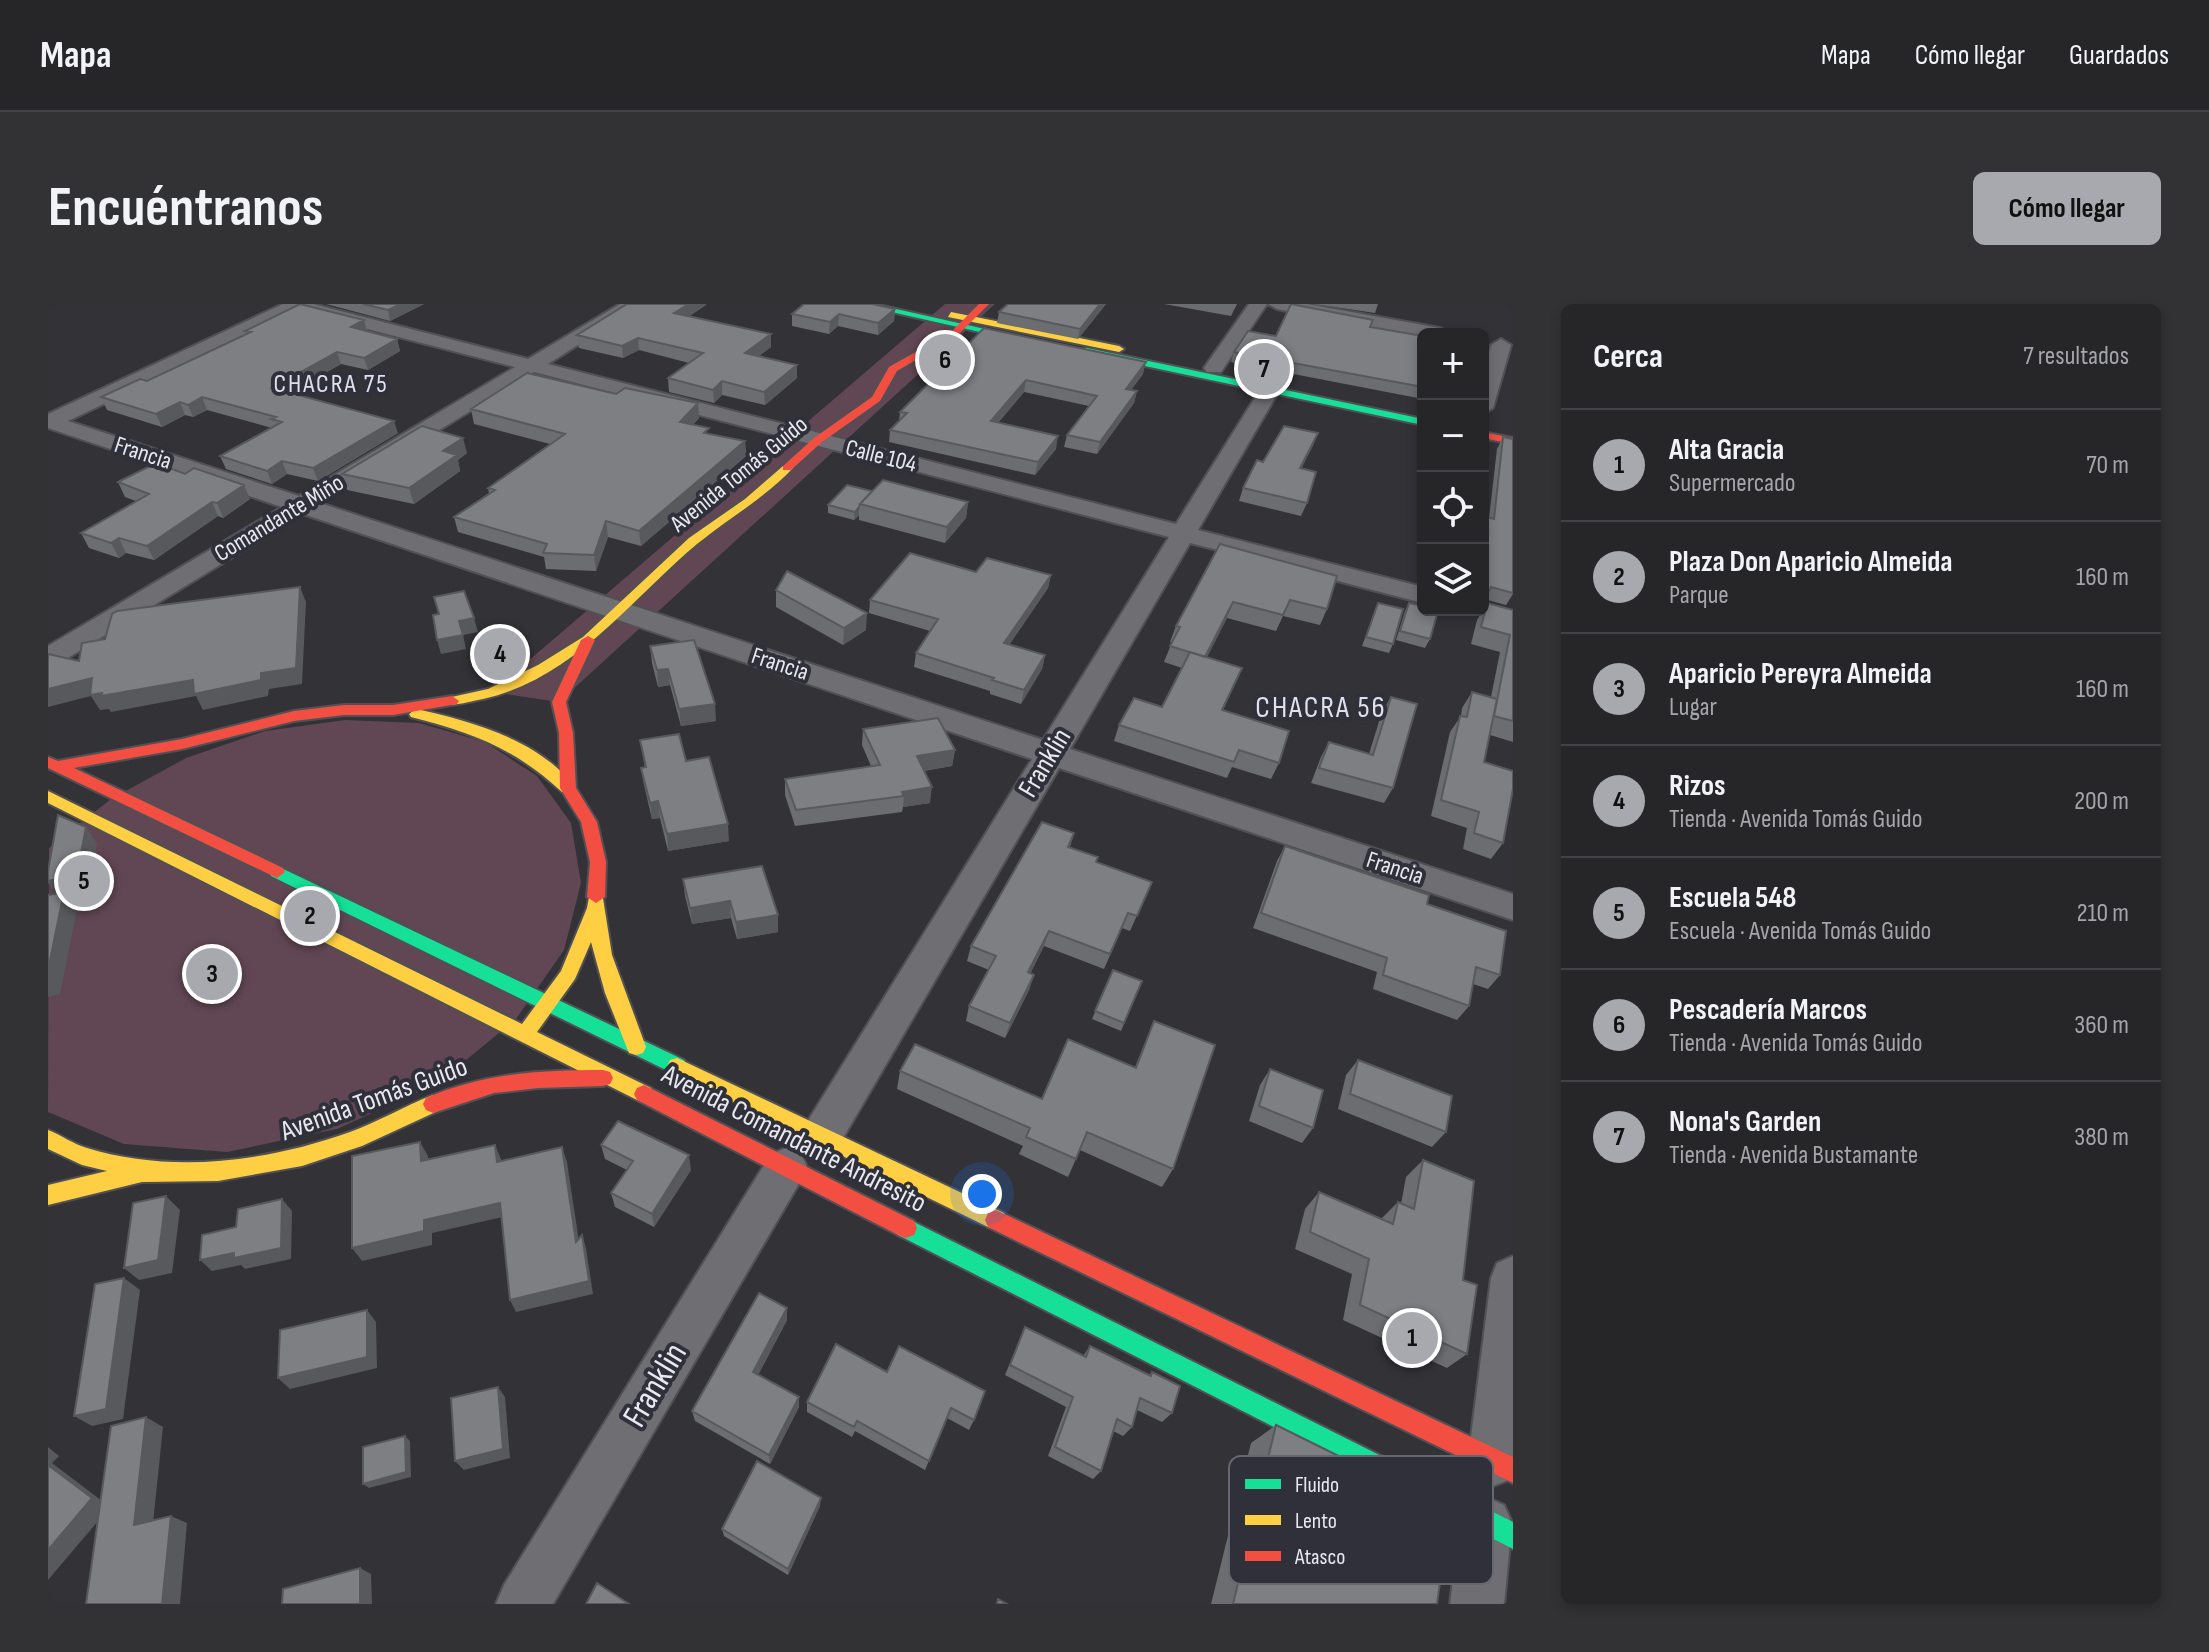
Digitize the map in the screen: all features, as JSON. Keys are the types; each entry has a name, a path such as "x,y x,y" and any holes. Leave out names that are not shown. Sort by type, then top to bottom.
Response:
{"main road":[{"path":"861,304 945,313"},
{"path":"898,304 1417,421"},
{"name":"Avenida Tomás Guido","path":"52,764 182,744 243,727 319,713 393,710 492,692 543,668 588,640 693,541 749,501 818,440 876,399 893,369 968,322 984,304"},
{"path":"922,353 929,330 945,313"},
{"path":"968,322 1214,368 1417,412"},
{"path":"1489,426 1513,432"},
{"path":"1489,436 1513,441"},
{"name":"Avenida Tomás Guido","path":"568,788 566,733 559,702 588,640"},
{"name":"Avenida Tomás Guido","path":"393,710 480,727 510,740 541,761 568,788 589,822 598,862 596,906 601,951 615,998 636,1047"},
{"name":"Avenida Tomás Guido","path":"70,816 135,772 195,744 243,727"},
{"name":"Avenida Comandante Andresito","path":"52,764 636,1047 804,1152 1364,1456"},
{"name":"Avenida Comandante Andresito","path":"48,796 70,816 283,914 612,1078 804,1152 1481,1456"},
{"path":"283,914 310,889"},
{"path":"510,1049 549,1005 581,953 596,906"},
{"path":"441,1100 489,1066"},
{"name":"Avenida Tomás Guido","path":"48,1139 63,1149 107,1163 156,1171 213,1172 273,1165 332,1150 389,1128 441,1100 498,1084 556,1078 612,1078"},
{"name":"Avenida Tomás Guido","path":"48,1195 156,1171"}],"street":[{"name":"Comandante Miño","path":"48,658 633,304"},
{"path":"1214,368 1258,304"},
{"path":"1277,304 1417,330"},
{"path":"1395,326 1406,304"},
{"name":"Calle 104","path":"298,305 1417,593"},
{"path":"48,422 298,305"},
{"path":"1485,400 1499,345"},
{"name":"Franklin","path":"523,1604 1050,755 1270,389"},
{"name":"Francia","path":"48,422 1513,907"},
{"path":"1503,1466 1513,1278"},
{"path":"1493,1553 1500,1530"},
{"path":"1477,1604 1483,1584"}],"shaded area":[{"path":"945,304 995,304 559,702 492,692"},
{"path":"345,720 419,723 485,742 537,776 571,823 581,883 564,950 516,1019 438,1083 337,1129 227,1152 124,1144 48,1112 49,848 111,799 186,758 265,731"}],"building":[{"path":"300,304 364,320 351,327 397,339 364,358 337,352 272,388 394,421 313,468 282,461 267,471 220,456 282,422 271,419 276,417 202,397 188,405 180,402 156,414 101,397 140,379 147,381 251,332 245,331"},
{"path":"363,304 401,304 388,310"},
{"path":"627,304 689,304 674,313 771,334 745,353 797,365 764,392 722,381 713,390 668,378 703,353 638,338 622,346 577,335"},
{"path":"804,304 872,304 895,309 878,323 839,314 830,322 792,314"},
{"path":"1008,304 1100,304 1080,329 999,312"},
{"path":"1291,304 1373,320 1370,327 1417,335 1417,386 1234,352 1248,331 1276,336"},
{"path":"984,328 1146,362 1126,389 1137,391 1100,442 1067,435 1097,396 1026,380 991,421 1058,436 1038,462 890,430 907,413 900,412"},
{"path":"527,373 616,394 625,388 698,403 680,422 709,428 704,433 745,441 639,531 606,521 594,555 543,553 547,544 454,517 495,490 488,488 565,434 471,409"},
{"path":"422,426 463,438 443,451 457,455 409,488 342,474"},
{"path":"1284,426 1318,433 1300,468 1316,472 1307,503 1243,488 1257,460 1263,462"},
{"path":"1503,437 1513,439 1513,593 1491,587 1489,591 1489,518 1494,519"},
{"path":"156,463 185,474 194,468 244,485 217,503 212,502 147,546 119,538 111,543 81,533 149,494 118,482"},
{"path":"883,480 968,502 947,527 860,504"},
{"path":"847,485 872,491 855,512 828,505"},
{"path":"1220,544 1337,576 1327,609 1290,600 1283,615 1233,602 1205,657 1170,646 1180,627 1176,626"},
{"path":"910,553 976,572 987,558 1051,575 1004,643 1045,655 1024,690 916,653 938,619 870,600"},
{"path":"787,571 867,613 844,628 776,590"},
{"path":"300,587 296,668 261,673 261,680 194,694 193,680 101,696 102,693 90,695 92,678 48,689 48,654 79,661 82,643 105,639 112,614 117,611"},
{"path":"464,591 474,618 459,621 463,635 437,640 433,615 439,614 434,597"},
{"path":"1378,603 1403,609 1393,644 1366,637"},
{"path":"1409,603 1417,605 1417,616 1437,616 1430,639 1400,631"},
{"path":"1489,604 1513,610 1513,721 1494,716 1510,635 1481,627 1484,616 1489,616"},
{"path":"694,640 715,704 679,709 668,669 657,670 650,646"},
{"path":"1190,652 1242,668 1222,710 1289,731 1279,763 1239,750 1234,762 1119,725 1134,698 1162,707"},
{"path":"1472,692 1497,699 1484,762 1513,771 1513,789 1503,843 1474,833 1479,812 1441,800 1460,716 1467,717"},
{"path":"1391,697 1417,704 1393,788 1319,768 1329,742 1373,755"},
{"path":"938,718 955,750 917,756 932,787 902,792 904,796 796,810 785,779 880,765 863,729"},
{"path":"679,734 686,761 709,757 728,824 667,834 658,801 650,803 641,768 646,767 640,740"},
{"path":"58,815 86,827 77,875 48,881 48,871"},
{"path":"1042,822 1074,833 1068,847 1098,857 1096,862 1152,882 1137,916 1128,913 1110,954 1049,931 1028,972 1034,975 1010,1023 969,1006 996,956 971,946"},
{"path":"1285,846 1429,895 1427,904 1506,931 1500,975 1476,967 1469,1006 1383,975 1387,958 1261,913"},
{"path":"762,866 778,915 736,922 730,901 690,908 683,879"},
{"path":"64,892 48,970 48,895"},
{"path":"1113,970 1142,981 1124,1023 1095,1011"},
{"path":"1154,1021 1215,1045 1173,1169 1087,1132 1076,1159 1026,1137 1030,1128 900,1071 915,1044 1042,1099 1068,1039 1136,1068"},
{"path":"1358,1060 1452,1096 1446,1132 1350,1094"},
{"path":"1270,1069 1323,1090 1313,1128 1259,1106"},
{"path":"618,1121 689,1155 652,1214 611,1193 633,1161 601,1145"},
{"path":"420,1142 421,1161 495,1145 497,1162 562,1147 576,1242 582,1235 589,1281 510,1300 500,1203 424,1220 424,1231 352,1248 352,1156"},
{"path":"1423,1160 1474,1181 1463,1280 1477,1285 1467,1354 1360,1305 1369,1259 1310,1232 1319,1192 1393,1224 1398,1202 1414,1209"},
{"path":"166,1196 158,1260 124,1268 133,1203"},
{"path":"282,1199 281,1248 234,1258 234,1253 200,1260 202,1235 236,1227 238,1209"},
{"path":"124,1278 106,1409 74,1416 95,1284"},
{"path":"759,1293 787,1308 753,1372 799,1397 769,1455 692,1411"},
{"path":"367,1310 367,1357 278,1378 280,1330"},
{"path":"1025,1327 1086,1357 1090,1346 1151,1376 1152,1372 1180,1386 1172,1413 1140,1398 1132,1427 1117,1419 1101,1471 1055,1447 1073,1397 1010,1365"},
{"path":"836,1344 887,1372 899,1346 985,1391 974,1420 951,1408 929,1461 857,1421 854,1427 807,1402"},
{"path":"498,1387 503,1449 455,1461 451,1398"},
{"path":"146,1417 134,1525 171,1516 162,1604 86,1604 111,1426"},
{"path":"1276,1425 1339,1456 1269,1456"},
{"path":"405,1436 406,1472 363,1484 363,1447"},
{"path":"757,1461 821,1498 788,1569 722,1529"},
{"path":"48,1465 92,1498 48,1550"},
{"path":"360,1568 360,1604 282,1604 283,1589"},
{"path":"597,1583 629,1604 586,1604"},
{"path":"1238,1584 1440,1584 1437,1604 1233,1604"}],"traffic: fast":[{"path":"861,304 980,329"},
{"path":"1087,351 1417,421"},
{"path":"277,872 677,1066"},
{"path":"906,1228 1355,1456"},
{"path":"1493,1526 1513,1536"}],"traffic: slow":[{"path":"951,315 1119,349"},
{"path":"452,701 492,692 543,668 588,640 693,541 749,501 787,468"},
{"path":"416,714 480,731 498,739 533,759 568,788"},
{"path":"48,796 644,1094"},
{"path":"596,897 603,955 614,993 636,1047"},
{"path":"529,1028 569,974 594,912"},
{"path":"677,1066 996,1220"},
{"path":"48,1195 142,1173 218,1171 274,1163 355,1140 433,1104"},
{"path":"48,1139 82,1156 144,1169"}],"traffic: jam":[{"path":"787,468 818,440 876,399 893,369 954,334 984,304"},
{"path":"1489,436 1513,441"},
{"path":"588,640 559,702 566,733 568,788 589,822 598,862 596,897"},
{"path":"57,766 182,744 294,716 344,710 393,710 452,701"},
{"path":"48,762 277,872"},
{"path":"433,1104 452,1095 494,1084 538,1079 603,1078"},
{"path":"644,1094 906,1228"},
{"path":"996,1220 1484,1456"},
{"path":"1493,1460 1513,1470"}],"place":[{"name":"Pescadería Marcos","path":"945,360"},
{"name":"Nona's Garden","path":"1264,369"},
{"name":"Rizos","path":"500,654"},
{"name":"Escuela 548","path":"84,881"},
{"name":"Plaza Don Aparicio Almeida","path":"310,916"},
{"name":"Aparicio Pereyra Almeida","path":"212,974"},
{"name":"Alta Gracia","path":"1412,1338"}],"district":[{"name":"CHACRA 75","path":"331,384"},
{"name":"CHACRA 56","path":"1321,708"}]}
